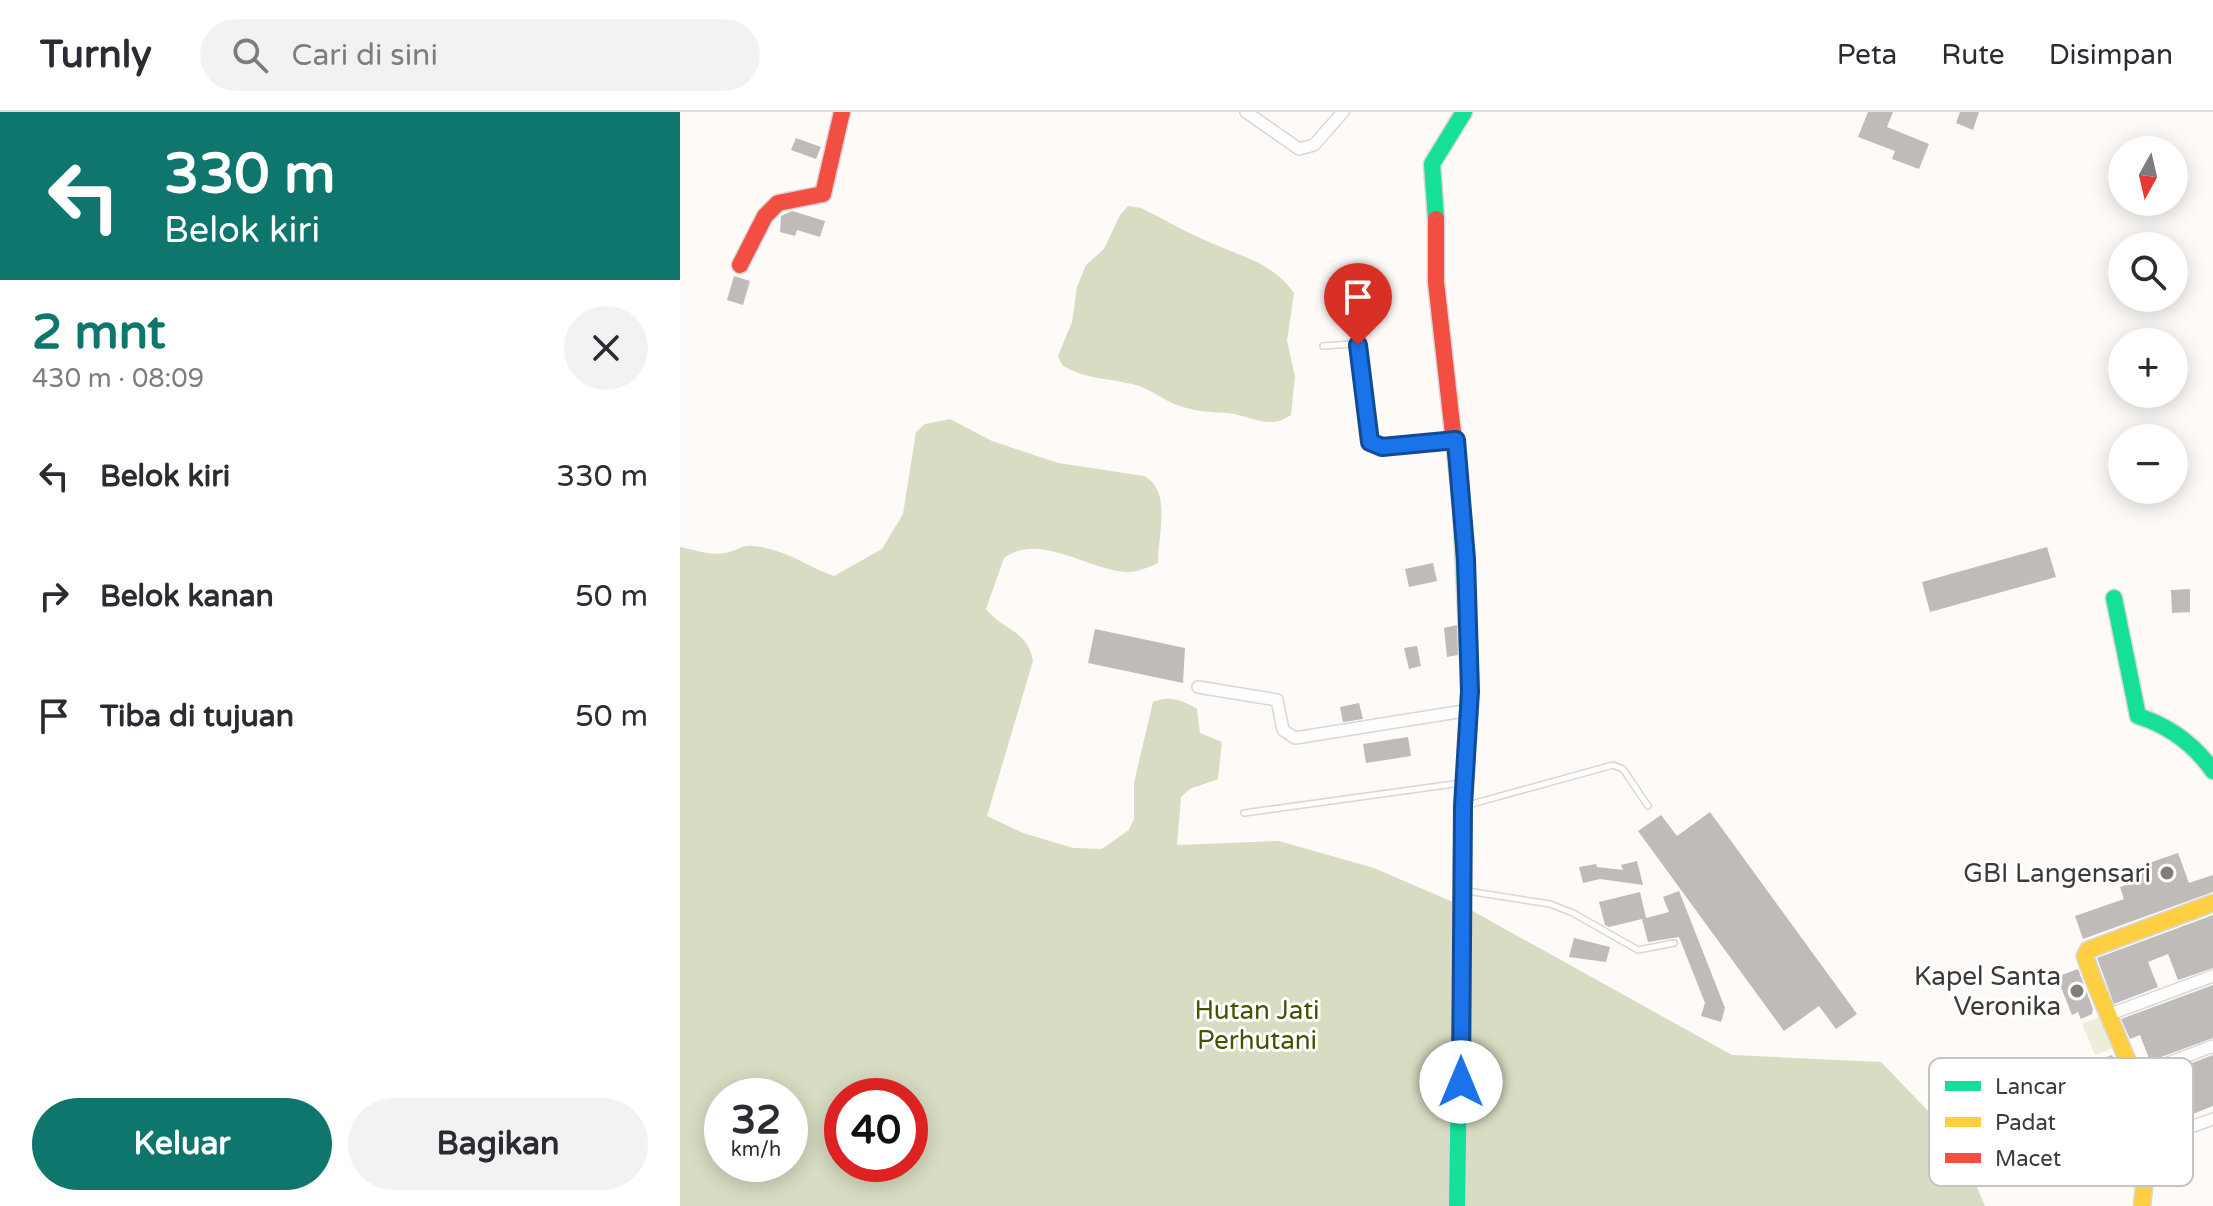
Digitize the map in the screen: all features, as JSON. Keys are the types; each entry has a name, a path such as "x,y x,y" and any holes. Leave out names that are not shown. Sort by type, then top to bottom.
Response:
{"street":[{"path":"740,265 765,216 778,203 823,194 842,112"},
{"path":"1246,112 1299,149 1314,145 1343,112"},
{"path":"1457,1206 1463,806 1470,710 1466,559 1456,440 1436,282 1436,186 1432,164 1464,112"},
{"path":"2114,598 2138,716 2164,724 2202,755 2213,771"},
{"path":"1198,687 1277,700 1283,730 1295,738 1470,710"},
{"path":"2124,1058 2086,959 2088,950 2213,903"},
{"path":"2108,1015 2213,976"},
{"path":"2181,1058 2213,1046"},
{"path":"2193,1126 2213,1119"},
{"path":"2142,1206 2144,1186"}],"lane":[{"path":"1323,346 1353,344 1361,349 1370,442 1374,446 1456,440"},
{"path":"1463,806 1613,765 1623,769 1648,806"},
{"path":"1244,813 1464,782"},
{"path":"1462,891 1550,904 1573,913 1638,950 1674,943"}],"green space":[{"path":"1128,206 1141,208 1266,267 1294,293 1287,341 1295,376 1291,415 1283,420 1267,422 1236,414 1192,409 1172,403 1139,386 1090,376 1062,365 1058,356 1072,322 1077,287 1086,265 1104,249 1120,215"},
{"name":"Hutan Jati Perhutani","path":"950,419 992,441 1058,463 1144,476 1153,483 1161,502 1158,563 1144,569 1129,572 1114,570 1033,549 1018,551 1004,558 986,609 1020,636 1033,661 987,816 1023,833 1073,848 1102,849 1129,830 1134,819 1134,783 1153,702 1164,699 1181,701 1197,709 1200,733 1222,742 1218,779 1190,789 1181,797 1177,845 1279,841 1374,868 1469,909 1732,1055 1881,1062 1929,1112 1929,1186 1976,1186 1985,1206 680,1206 680,547 716,554 745,546 764,547 834,576 882,549 903,514 916,432 925,424"},
{"path":"2101,1016 2114,1048 2095,1055 2082,1024"}],"building":[{"path":"1868,112 1893,112 1887,127 1929,144 1919,169 1892,159 1895,151 1858,137"},
{"path":"1960,112 1979,112 1973,130 1956,123"},
{"path":"796,138 821,147 816,159 791,150"},
{"path":"792,211 825,221 820,237 797,230 795,236 780,232 781,216"},
{"path":"734,276 750,281 743,305 727,300"},
{"path":"2047,547 2056,577 1930,612 1922,582"},
{"path":"1433,563 1437,581 1409,587 1405,569"},
{"path":"2190,589 2190,612 2172,613 2171,590"},
{"path":"1457,625 1458,655 1447,657 1444,628"},
{"path":"1095,629 1185,648 1183,683 1088,663"},
{"path":"1417,646 1421,666 1409,669 1404,648"},
{"path":"1359,703 1363,719 1343,722 1340,707"},
{"path":"1408,737 1411,756 1366,763 1363,744"},
{"path":"1710,812 1857,1014 1836,1029 1819,1006 1784,1031 1638,831 1661,815 1677,836"},
{"path":"2178,853 2189,883 2213,875 2213,892 2083,939 2075,916 2124,899 2120,887 2132,883 2130,877 2148,870 2146,864"},
{"path":"1637,861 1643,885 1600,879 1583,883 1579,867 1596,864 1597,867 1623,870 1621,865"},
{"path":"1679,891 1725,1008 1721,1022 1701,1016 1705,1003 1679,937 1648,942 1642,919 1609,927 1605,925 1599,902 1640,892 1646,918 1669,912 1663,897"},
{"path":"2213,915 2213,968 2178,980 2168,954 2148,962 2158,987 2114,1004 2097,958"},
{"path":"1574,938 1610,947 1606,962 1569,957"},
{"name":"Kapel Santa Veronika","path":"2078,969 2093,1009 2092,1014 2081,1019 2078,1012 2072,1015 2057,977"},
{"path":"2213,985 2213,1038 2158,1058 2149,1058 2140,1035 2130,1039 2121,1019"},
{"path":"2213,1055 2213,1106 2193,1114 2193,1063"}],"traffic: fast":[{"path":"1436,219 1432,164 1464,112"},
{"path":"1457,1206 1463,806 1470,691 1461,505"},
{"path":"2114,598 2138,716 2180,737 2198,752 2213,771"}],"traffic: slow":[{"path":"2126,1058 2092,976 2085,956 2088,950 2213,903"},
{"path":"2142,1206 2144,1186"}],"traffic: jam":[{"path":"740,265 765,216 778,203 823,194 842,112"},
{"path":"1436,219 1436,282 1461,505"}],"place":[{"name":"GBI Langensari","path":"2167,873"},
{"name":"Kapel Santa Veronika","path":"2077,991"}],"route":[{"path":"1358,345 1361,349 1370,442 1374,446 1456,440 1466,559 1470,691 1463,806 1461,1082"}]}
